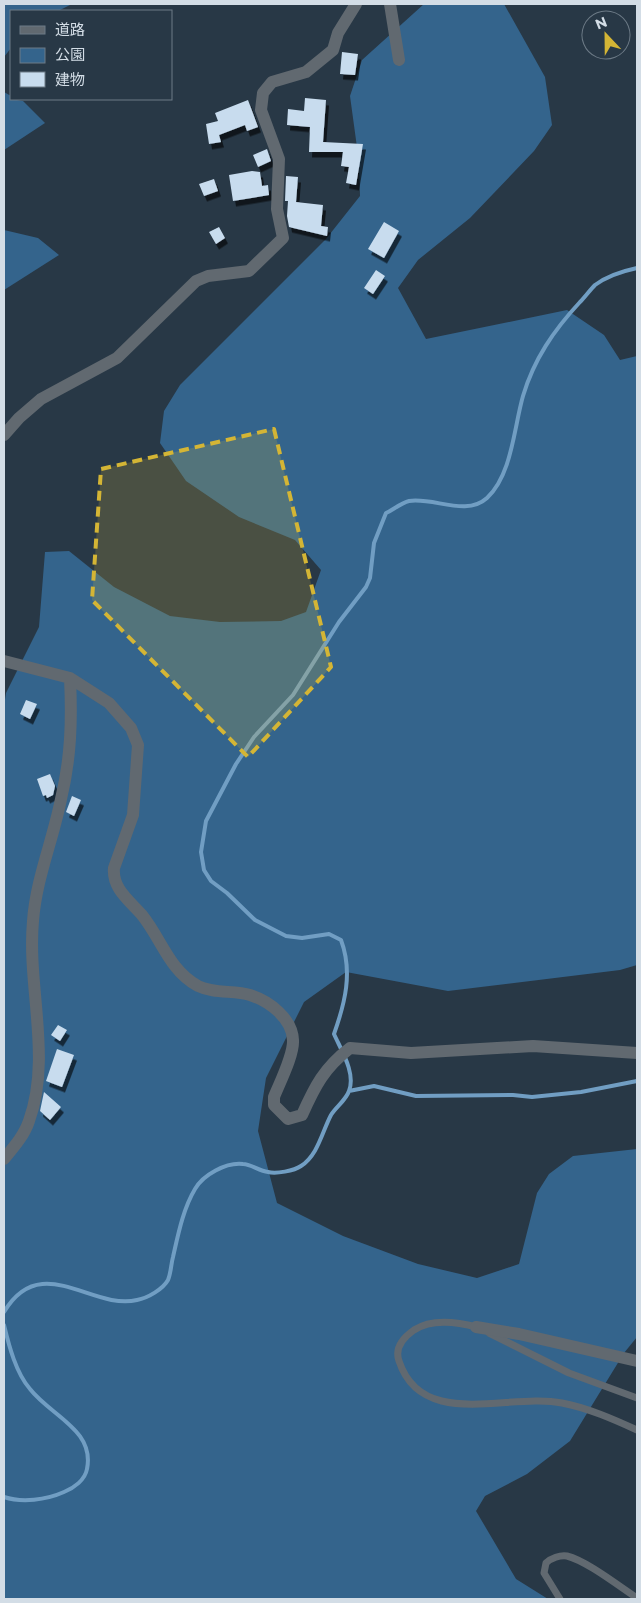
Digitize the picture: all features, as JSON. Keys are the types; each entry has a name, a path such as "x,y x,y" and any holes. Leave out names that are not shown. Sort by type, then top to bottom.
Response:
{"street":[{"path":"4,435 19,418 41,399 117,358 196,281 208,276 249,271 283,238 277,209 279,159 261,110 263,93 272,82 306,72 333,50 338,33 356,4"},
{"path":"390,4 399,60"},
{"path":"4,660 70,678 109,703 131,728 138,745 133,815 114,868 113,876 122,894 142,915 166,956 182,975 200,987 230,994 250,995 270,1005 283,1015 293,1038 292,1049 274,1097 274,1105 288,1119 302,1115 318,1080 332,1062 350,1048 411,1053 533,1046 637,1053"},
{"path":"4,1159 18,1142 29,1122 34,1102 40,1044 32,970 33,920 44,863 62,799 72,728 70,678"},
{"path":"476,1327 519,1334 637,1361"}],"lane":[{"path":"637,1398 569,1373 476,1327 456,1322 438,1323 416,1328 401,1341 397,1356 404,1376 420,1391 444,1402 467,1405 560,1402 593,1412 637,1430"},
{"path":"560,1599 544,1573 546,1563 551,1558 566,1556 595,1570 637,1598"}],"highlighted area":[{"path":"274,429 331,667 248,757 92,600 101,469"}],"green space":[{"path":"4,4 72,4 60,10 10,10 10,49 4,57"},
{"path":"424,4 504,4 545,77 552,125 534,151 470,218 418,260 398,288 426,339 567,310 604,335 620,360 637,356 637,965 620,970 448,991 346,972 304,1002 266,1078 258,1131 277,1203 343,1236 418,1264 477,1278 519,1264 537,1193 549,1174 573,1156 637,1149 637,1337 624,1353 570,1441 527,1474 485,1496 476,1511 516,1579 548,1599 4,1599 4,706 6,693 39,627 45,552 69,551 114,587 170,616 220,622 281,621 306,612 321,570 295,540 239,517 186,481 160,443 164,411 180,385 326,239 360,196 359,162 350,96 362,60"},
{"path":"4,92 10,95 10,100 23,101 45,123 4,150"},
{"path":"4,230 38,238 59,255 4,290"}],"building":[{"path":"342,52 358,54 355,75 340,74"},
{"path":"305,98 326,100 323,142 363,144 356,185 346,183 349,167 341,166 343,152 309,152 310,127 287,125 288,109 304,111"},
{"path":"248,100 258,127 247,131 245,125 219,135 221,142 209,144 206,124 218,121 215,113"},
{"path":"267,149 271,161 258,167 253,155"},
{"path":"252,171 260,172 262,186 268,185 269,195 233,201 229,175"},
{"path":"286,176 298,177 296,202 323,205 321,226 328,227 327,236 289,227 287,216 288,201 285,201"},
{"path":"214,179 218,191 204,196 199,184"},
{"path":"384,222 399,231 384,258 368,249"},
{"path":"219,227 225,238 216,244 209,232"},
{"path":"376,270 385,276 373,294 364,288"},
{"path":"26,700 37,704 30,719 20,714"},
{"path":"50,774 55,786 53,795 47,798 46,795 43,796 37,779"},
{"path":"72,796 81,800 74,816 66,812"},
{"path":"58,1025 67,1030 60,1041 51,1035"},
{"path":"57,1049 74,1055 62,1087 46,1081"},
{"path":"44,1092 61,1107 50,1120 40,1111"}],"waterway":[{"path":"4,1312 18,1294 34,1286 50,1284 120,1301 137,1300 150,1295 163,1287 168,1280 184,1214 195,1189 203,1179 222,1167 236,1164 246,1164 271,1173 290,1171 301,1166 316,1150 331,1115 346,1097 351,1084 347,1062 334,1034 344,999 347,976 347,964 341,940 329,934 302,938 286,936 255,920 227,893 211,881 204,870 201,852 206,821 236,764 254,737 293,695 339,622 366,587 370,578 374,543 386,513 409,501 469,506 487,498 502,477 511,450 523,396 533,370 546,346 562,323 595,285 615,274 637,268"},
{"path":"349,1091 374,1086 416,1096 513,1095 532,1097 581,1092 637,1081"},
{"path":"4,1325 14,1359 25,1383 39,1399 78,1434 88,1455 87,1469 84,1477 68,1490 57,1495 34,1500 18,1500 4,1497"}]}
